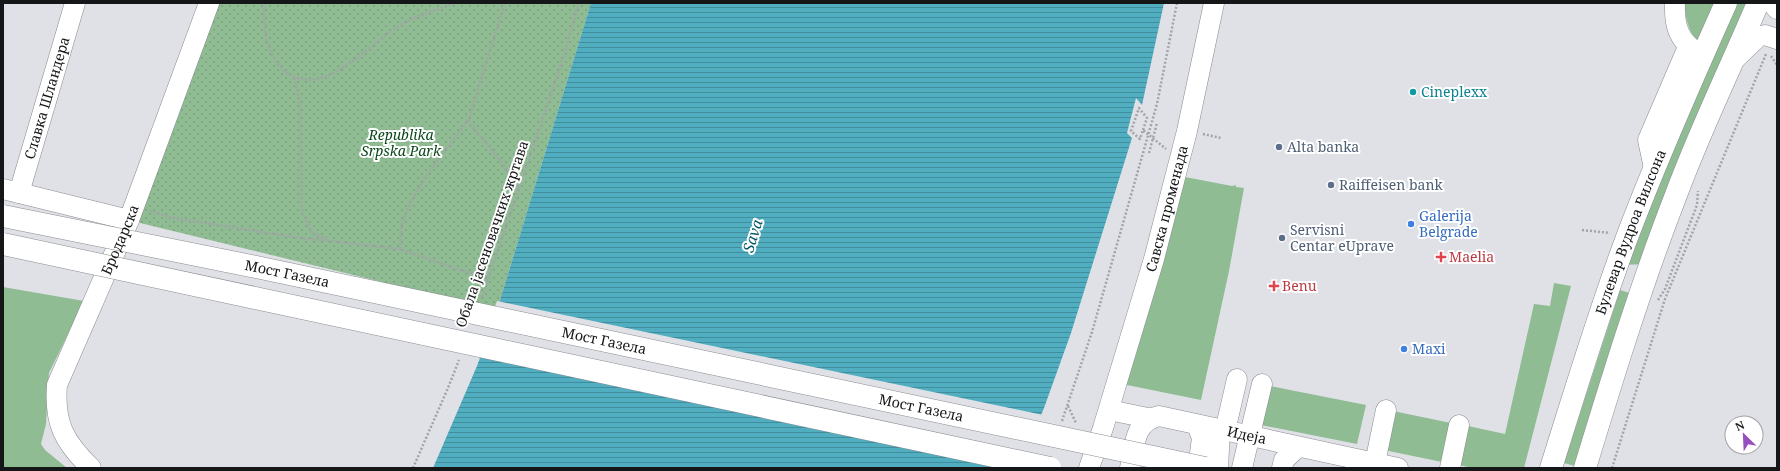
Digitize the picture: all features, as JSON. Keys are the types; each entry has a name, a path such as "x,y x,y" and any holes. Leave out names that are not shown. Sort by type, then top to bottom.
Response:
{"main road":[{"name":"Булевар Вудроа Вилсона","path":"1552,468 1574,394 1612,280 1695,52 1726,3"},
{"name":"Булевар Вудроа Вилсона","path":"1585,468 1616,365 1676,193 1758,3"},
{"name":"Мост Газела","path":"3,216 269,270 1204,468"},
{"path":"3,244 1050,468"}],"street":[{"name":"Славка Шландера","path":"11,191 75,3"},
{"name":"Бродарска","path":"91,468 64,436 57,416 57,385 132,213 209,3"},
{"name":"Савска променада","path":"1089,468 1109,410 1154,259 1180,161 1214,3"},
{"path":"1675,3 1676,18 1682,41 1695,52"},
{"path":"1772,3 1777,9"},
{"path":"1734,60 1758,37 1765,34 1777,40"},
{"path":"11,191 132,213"},
{"path":"1218,468 1224,431 1243,381 1224,431 1242,468"},
{"path":"1369,462 1380,408"},
{"path":"1109,410 1148,418 1137,433 1130,468"},
{"name":"Идеја","path":"1148,418 1159,416 1398,468"},
{"path":"1450,468 1459,424"},
{"path":"1198,468 1202,438 1224,431"},
{"path":"1282,468 1284,460 1298,447"}],"path":[{"path":"266,3 264,8 267,40 273,57 284,71 300,80 320,78 339,70 401,25 419,16 454,3"},
{"path":"400,249 402,225 412,201 438,159 468,121 505,3"},
{"name":"Обала јасеновачких жртава","path":"481,299 490,277 559,71 579,3"},
{"path":"1060,427 1092,332 1158,104 1177,3"},
{"path":"1612,468 1665,299 1768,50 1777,65"},
{"path":"294,77 300,102 301,204 304,216 313,234 321,238 359,244"},
{"path":"1138,108 1147,118 1143,130 1140,139 1131,132 1138,108"},
{"path":"468,121 503,164 519,190"},
{"path":"1149,153 1157,123"},
{"path":"1143,130 1167,150"},
{"path":"1656,304 1665,289 1697,205 1698,189"},
{"path":"132,213 294,237 400,249 459,270 490,277"},
{"path":"1582,230 1610,233"},
{"path":"413,468 448,388 459,358"},
{"path":"1068,406 1079,429"}],"green space":[{"name":"Republika Srpska Park","path":"218,3 591,3 497,310 136,222"},
{"path":"1685,3 1719,3 1700,46 1688,26"},
{"path":"1726,3 1759,3 1650,264 1617,265"},
{"path":"1185,177 1232,186 1236,185 1236,187 1244,188 1229,271 1201,400 1122,384"},
{"path":"1554,283 1571,286 1524,468 1472,468 1459,465 1468,426 1505,434 1534,304 1550,306"},
{"path":"3,287 84,301 49,373 46,424 41,444 45,450 67,468 3,468"},
{"path":"1620,290 1630,293 1575,466 1564,463"},
{"path":"1265,385 1366,405 1357,444 1256,424"},
{"path":"1393,411 1451,423 1442,462 1384,450"}],"water":[{"name":"Sava","path":"591,3 1164,3 1142,105 1136,98 1127,133 1132,138 1071,333 1044,408 1019,468 433,468 477,366 497,310"}],"pier":[{"path":"497,301 1043,415 1022,466 481,348"}],"place":[{"name":"Cineplexx","path":"1413,92"},
{"name":"Alta banka","path":"1279,147"},
{"name":"Raiffeisen bank","path":"1331,185"},
{"name":"Galerija Belgrade","path":"1411,224"},
{"name":"Servisni Centar eUprave","path":"1282,238"},
{"name":"Maelia","path":"1441,257"},
{"name":"Benu","path":"1274,286"},
{"name":"Maxi","path":"1404,349"}]}
